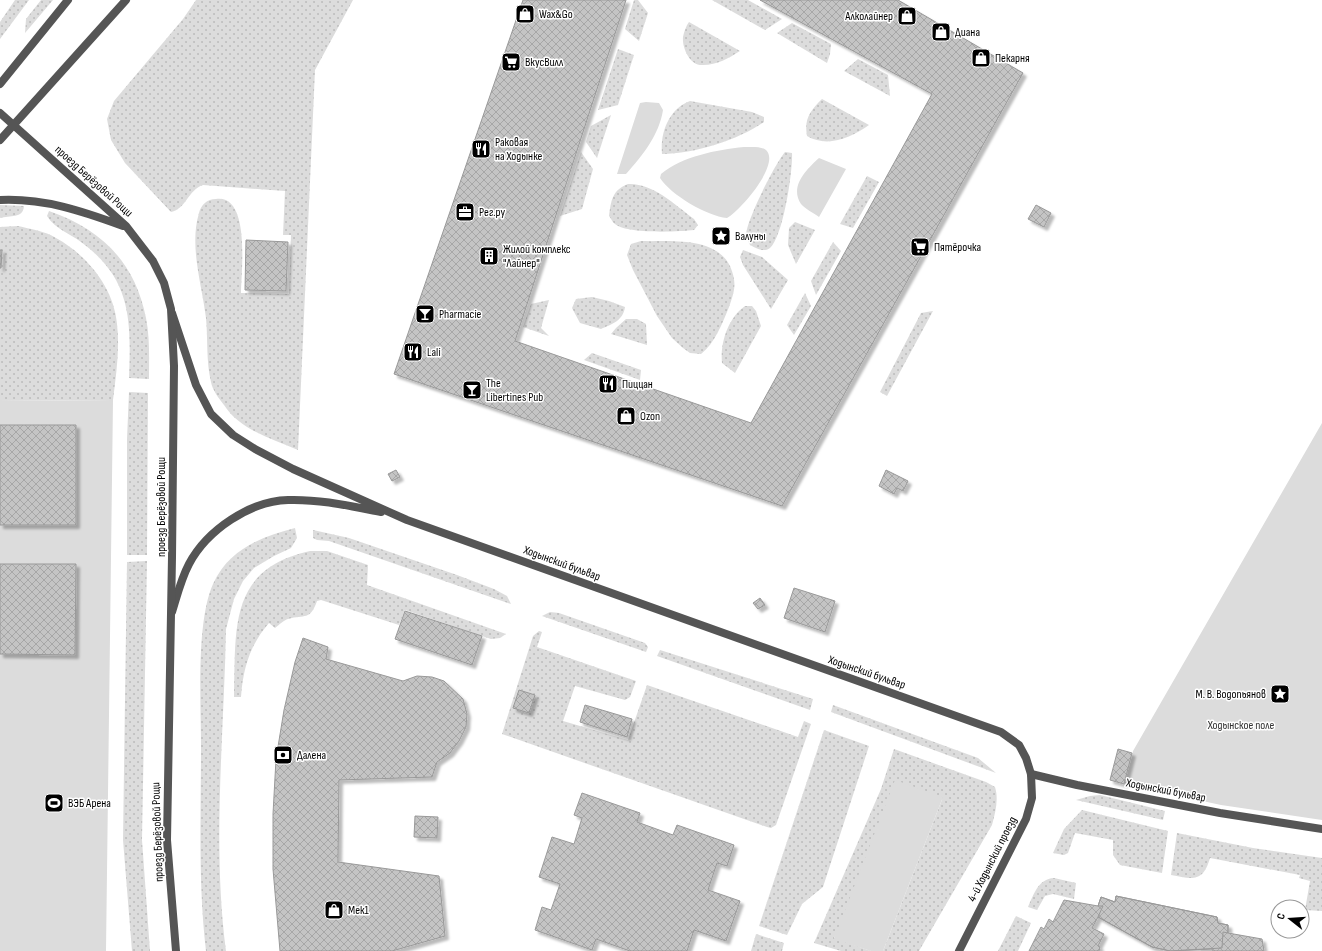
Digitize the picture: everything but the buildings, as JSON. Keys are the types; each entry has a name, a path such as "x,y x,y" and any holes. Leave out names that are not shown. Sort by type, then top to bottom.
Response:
{"street":[{"path":"0,84 68,0"},
{"path":"0,140 126,0"},
{"name":"проезд Берёзовой Рощи","path":"0,113 126,226 153,261 164,283 171,309 174,366 172,613 167,840 176,951"},
{"path":"0,200 24,199 47,202 126,226"},
{"name":"Ходынский бульвар","path":"171,309 196,385 211,414 233,435 255,449 293,469 396,516 666,614 1001,732 1019,745 1026,758 1031,774 1077,786 1220,813 1322,829"},
{"name":"Ходынский бульвар","path":"172,613 180,586 190,563 205,542 227,522 253,507 286,500 329,502 396,516"},
{"name":"4-й Ходынский проезд","path":"959,951 1026,819 1032,798 1031,774"}],"green space":[{"path":"15,0 29,0 0,39 0,22"},
{"path":"41,0 53,0 25,33 26,19"},
{"path":"196,0 353,0 315,70 298,450 267,438 239,421 231,414 214,391 209,374 206,318 197,266 195,239 196,226 201,207 207,201 213,199 227,201 235,209 242,237 241,293 289,294 291,235 283,235 285,191 203,185 198,187 180,207 171,212 125,163 111,140 107,119 114,101 183,19"},
{"path":"634,0 638,0 648,13 639,41 625,29"},
{"path":"712,0 748,0 782,19 765,30"},
{"path":"689,22 740,51 727,59 713,64 698,65 694,63 685,51 683,41 683,37"},
{"path":"792,23 831,44 827,63 777,33"},
{"path":"618,49 634,55 618,105 598,110"},
{"path":"858,59 888,75 890,96 844,71"},
{"path":"822,99 869,125 855,134 839,140 815,140 807,136 807,120 811,111"},
{"path":"690,101 752,112 764,117 764,122 742,135 715,145 688,152 662,154 664,130 667,122 676,110"},
{"path":"640,103 659,103 663,110 658,128 644,152 626,174 617,174"},
{"path":"611,115 597,158 586,142 591,126"},
{"path":"744,147 759,147 766,150 769,157 768,166 757,187 741,206 727,218 710,213 690,204 665,185 660,178 661,174 670,168 690,158 711,152"},
{"path":"581,152 593,169 582,209 560,216"},
{"path":"785,152 792,153 792,162 783,218 775,241 770,248 760,250 750,245 746,236 747,229 762,193 780,158"},
{"path":"819,158 846,169 819,217 801,204 797,191 801,178 809,167"},
{"path":"867,176 879,182 853,228 840,224"},
{"path":"628,184 646,187 655,191 671,201 694,219 698,225 694,230 653,232 630,229 615,224 609,216 613,197 619,189"},
{"path":"0,205 24,206 19,215 0,218"},
{"path":"49,211 68,218 85,227 100,238 113,250 134,280 141,298 146,318 149,341 149,379 129,378 130,338 125,302 119,286 110,271 98,256 50,220 47,216"},
{"path":"795,222 815,230 796,264 788,245 789,228"},
{"path":"18,226 37,230 56,238 67,245 88,263 105,285 115,311 118,333 113,400 0,401 0,227"},
{"path":"641,241 678,241 703,245 723,256 730,266 734,277 734,291 731,301 718,333 706,350 701,354 690,353 683,348 672,338 657,316 633,270 627,255 631,244"},
{"path":"833,242 841,251 816,295 811,281"},
{"path":"743,250 762,257 788,280 771,309 743,265 740,257"},
{"path":"805,293 811,306 794,335 787,325"},
{"path":"592,297 625,307 622,316 601,329 580,323 572,308 576,299"},
{"path":"549,300 541,328 549,336 523,327 531,304"},
{"path":"745,306 752,306 756,311 761,326 735,373 722,363 722,347 730,324 739,311"},
{"path":"933,311 887,396 880,392 921,313"},
{"path":"626,319 637,319 646,324 647,345 611,334"},
{"path":"592,353 641,370 640,380 584,360"},
{"path":"129,392 148,393 147,555 127,555 127,439"},
{"name":"ВЭБ Арена","path":"113,400 106,951 0,951 0,401"},
{"name":"Ходынское поле","path":"1322,423 1322,820 1221,805 1124,784 1133,751"},
{"path":"295,528 297,538 291,548 254,568 243,581 234,599 226,629 219,831 222,911 226,951 206,951 203,925 200,823 200,685 204,619 213,584 220,572 237,553 258,540"},
{"path":"313,530 349,538 457,575 494,589 507,596 511,604 329,541 317,540 313,538"},
{"path":"310,551 327,551 368,565 367,585 506,634 500,638 491,639 405,610 399,625 321,600 317,601 312,612 306,616 283,621 275,628 269,623 262,631 252,648 246,667 241,697 234,697 237,625 242,605 250,587 264,572 283,560"},
{"path":"147,561 142,840 150,951 132,951 123,840 127,562"},
{"path":"550,612 559,613 645,643 648,647 646,652 542,616"},
{"path":"539,631 542,632 537,647 636,681 630,697 625,700 575,686 563,721 628,740 647,685 798,737 804,721 811,724 776,825 771,828 767,827 502,734 533,636"},
{"path":"660,650 813,699 810,710 657,656"},
{"path":"833,705 978,758 996,773 831,712"},
{"path":"824,730 869,746 823,887 802,904 787,935 759,926"},
{"path":"894,749 986,782 995,787 997,802 992,825 919,951 883,951 943,797 834,938 871,951 841,951 814,943 881,789"},
{"path":"895,780 943,797 883,951 871,951 834,939"},
{"path":"1100,795 1165,811 1163,820 1076,800"},
{"path":"1082,810 1168,831 1162,873 1120,865 1113,855 1113,840 1075,833 1068,853 1064,855 1053,853 1064,829"},
{"path":"1177,833 1253,848 1322,858 1322,911 1310,910 1310,899 1307,899 1310,881 1299,878 1300,875 1210,858 1204,872 1196,877 1185,878 1171,875"},
{"path":"1054,878 1076,883 1074,899 1053,894 1045,896 1037,910 1028,907 1040,884"},
{"path":"1016,916 1031,923 1018,951 998,951"},
{"path":"756,934 784,943 782,951 751,951"}],"place":[{"name":"Wax&Go","path":"525,14"},
{"name":"Алколайнер","path":"907,16"},
{"name":"Диана","path":"941,32"},
{"name":"Пекарня","path":"981,58"},
{"name":"ВкусВилл","path":"511,62"},
{"name":"Раковая на Ходынке","path":"481,149"},
{"name":"Рег.ру","path":"465,212"},
{"name":"Валуны","path":"721,236"},
{"name":"Пятёрочка","path":"920,247"},
{"name":"Жилой комплекс \"Лайнер\"","path":"489,256"},
{"name":"Pharmacie","path":"425,314"},
{"name":"Lali","path":"413,352"},
{"name":"Пиццан","path":"608,384"},
{"name":"The Libertines Pub","path":"472,390"},
{"name":"Ozon","path":"626,416"},
{"name":"М. В. Водопьянов","path":"1280,694"},
{"name":"Далена","path":"283,755"},
{"name":"ВЭБ Арена","path":"54,803"},
{"name":"Мек1","path":"334,910"}]}
